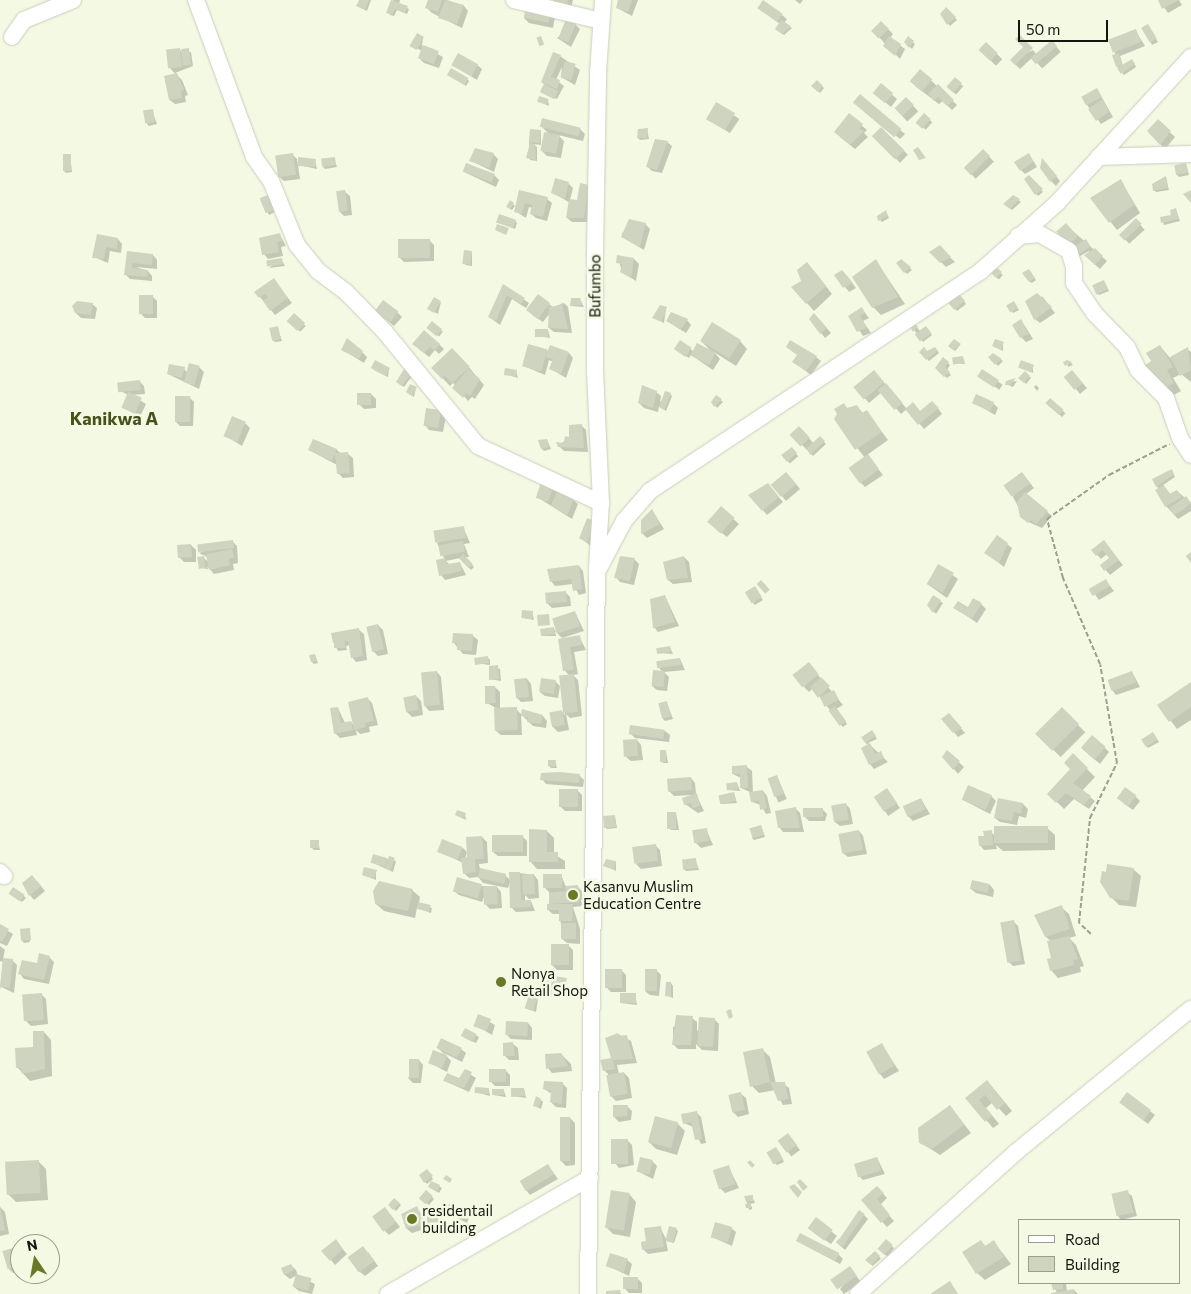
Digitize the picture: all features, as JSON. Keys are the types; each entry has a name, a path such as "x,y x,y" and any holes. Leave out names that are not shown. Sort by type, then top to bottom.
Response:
{"street":[{"path":"12,37 24,20 72,0"},
{"path":"196,0 254,157 271,181 297,245 318,271 347,293 385,332 478,446 601,503"},
{"path":"514,0 601,21"},
{"name":"Bufumbo","path":"588,1294 595,623 601,503 594,363 601,21 604,0"},
{"path":"597,572 624,521 650,491 981,271 1057,203 1191,57"},
{"path":"1099,157 1191,154"},
{"path":"1018,236 1040,234 1069,251 1074,266 1074,283 1095,314 1127,347 1138,370 1166,398 1180,438 1191,455"},
{"path":"858,1294 1016,1152 1191,1009"},
{"path":"388,1294 590,1178"}],"path":[{"path":"1091,934 1079,923 1090,818 1117,763 1100,664 1063,578 1047,519 1109,475 1180,438"}],"building":[{"path":"359,0 369,0 365,10 356,6"},
{"path":"391,0 408,6 405,13 395,9 392,15 386,13"},
{"path":"428,0 442,0 438,12 425,8"},
{"path":"445,0 464,5 457,24 438,18"},
{"path":"553,0 568,0 566,8 552,2"},
{"path":"618,0 632,0 628,12 616,8"},
{"path":"763,0 783,14 777,22 757,8"},
{"path":"1158,0 1179,0 1162,9"},
{"path":"526,6 551,11 548,23 524,18"},
{"path":"946,7 956,17 947,25 940,14"},
{"path":"566,19 576,23 568,43 558,38"},
{"path":"781,20 791,26 782,34 775,29"},
{"path":"881,21 889,29 879,39 871,31"},
{"path":"1148,24 1157,39 1150,43 1141,28"},
{"path":"1136,29 1141,42 1113,53 1108,40"},
{"path":"417,33 424,37 416,50 410,46"},
{"path":"1020,35 1033,48 1015,65 1010,60 1023,47 1015,39"},
{"path":"541,36 544,44 540,46 536,38"},
{"path":"889,36 901,44 895,56 883,46"},
{"path":"908,36 914,41 909,48 904,42"},
{"path":"1052,40 1057,46 1036,64 1031,58"},
{"path":"986,42 998,53 990,61 978,50"},
{"path":"423,45 439,51 434,64 418,58"},
{"path":"180,48 182,67 168,68 166,49"},
{"path":"189,48 191,65 183,66 181,49"},
{"path":"553,52 561,55 551,77 560,80 557,89 541,82"},
{"path":"458,53 478,64 471,76 451,65"},
{"path":"1119,53 1122,65 1116,67 1112,55"},
{"path":"1132,59 1135,64 1121,74 1117,68"},
{"path":"565,61 576,64 571,80 561,77"},
{"path":"451,68 468,78 464,85 447,75"},
{"path":"920,69 932,79 922,92 910,81"},
{"path":"177,73 184,90 181,91 182,98 169,100 164,76"},
{"path":"955,77 962,83 953,93 946,87"},
{"path":"817,80 823,86 818,92 811,86"},
{"path":"881,83 893,93 885,103 873,93"},
{"path":"544,84 558,91 554,99 540,92"},
{"path":"938,84 954,100 947,106 938,97 934,101 928,94"},
{"path":"1097,88 1102,97 1086,105 1081,97"},
{"path":"860,94 901,129 894,137 853,102"},
{"path":"539,96 549,99 547,105 537,102"},
{"path":"906,97 914,105 902,116 895,108"},
{"path":"1103,99 1109,112 1096,121 1088,109"},
{"path":"716,102 735,113 725,130 706,119"},
{"path":"153,109 155,122 145,123 143,111"},
{"path":"849,113 863,124 859,129 864,131 850,145 834,132"},
{"path":"924,113 931,119 922,129 915,123"},
{"path":"542,118 581,128 579,136 540,127"},
{"path":"1158,119 1171,131 1160,145 1147,131"},
{"path":"881,127 904,150 895,160 872,136"},
{"path":"648,128 647,138 637,138 638,129"},
{"path":"530,129 541,130 540,143 529,142"},
{"path":"544,132 560,135 556,154 540,151"},
{"path":"655,139 668,141 657,170 646,167"},
{"path":"530,143 535,144 536,160 526,158"},
{"path":"918,147 926,158 919,160 913,150"},
{"path":"475,148 494,153 489,168 469,161"},
{"path":"983,149 990,156 971,175 964,168"},
{"path":"293,153 296,175 278,177 275,156"},
{"path":"1029,153 1033,162 1020,171 1014,162"},
{"path":"63,154 71,154 71,171 63,171"},
{"path":"298,157 316,159 315,167 298,166"},
{"path":"335,157 336,165 322,167 321,159"},
{"path":"1042,158 1057,176 1050,182 1040,168"},
{"path":"466,163 495,174 492,183 463,171"},
{"path":"1186,163 1188,173 1176,175 1174,165"},
{"path":"1029,175 1043,189 1035,195 1024,179"},
{"path":"1166,176 1168,188 1153,191 1152,184"},
{"path":"555,178 569,182 565,199 551,193"},
{"path":"1121,179 1134,205 1109,223 1090,198"},
{"path":"580,183 589,185 584,218 566,218 569,199 577,200"},
{"path":"345,190 348,211 339,212 336,191"},
{"path":"519,190 548,197 543,217 530,214 532,205 525,203 522,214 514,212"},
{"path":"1191,190 1191,203 1183,194"},
{"path":"268,195 274,210 266,213 260,198"},
{"path":"1013,195 1020,199 1010,209 1003,204"},
{"path":"510,200 514,203 510,209 506,207"},
{"path":"1176,208 1179,219 1161,223 1160,217 1171,215 1170,210"},
{"path":"886,210 888,216 878,221 877,216"},
{"path":"499,214 516,220 513,228 496,223"},
{"path":"1136,218 1142,224 1125,241 1119,235"},
{"path":"629,219 646,223 640,247 621,237"},
{"path":"1066,223 1078,237 1068,245 1056,232"},
{"path":"497,224 509,228 506,235 495,230"},
{"path":"280,233 282,241 277,242 279,252 262,255 259,238"},
{"path":"97,234 118,238 117,249 106,247 104,259 92,258"},
{"path":"398,239 430,239 430,258 398,258"},
{"path":"1086,239 1091,247 1078,255 1073,247"},
{"path":"940,245 951,257 940,263 929,252"},
{"path":"1095,248 1103,256 1095,265 1084,255"},
{"path":"464,250 472,251 470,265 462,264"},
{"path":"127,251 153,254 152,265 132,263 132,268 148,270 147,277 124,275"},
{"path":"617,255 634,258 631,278 620,272 622,264 616,263"},
{"path":"282,258 283,264 267,266 266,261"},
{"path":"876,259 898,297 872,308 852,277"},
{"path":"901,259 911,267 904,273 896,263"},
{"path":"807,262 826,286 806,304 791,287 801,281 797,270"},
{"path":"996,267 1002,272 996,278 991,273"},
{"path":"1029,269 1035,278 1029,282 1022,273"},
{"path":"842,270 853,283 843,288 834,275"},
{"path":"274,278 288,298 270,311 263,301 268,297 265,294 259,298 254,292"},
{"path":"1104,280 1108,289 1096,294 1092,285"},
{"path":"503,284 525,298 521,304 507,295 496,321 488,317"},
{"path":"1037,293 1052,307 1034,320 1025,301"},
{"path":"538,294 550,303 538,319 526,310"},
{"path":"959,294 965,301 954,310 948,303"},
{"path":"139,295 153,295 153,314 139,314"},
{"path":"434,297 441,301 434,313 427,309"},
{"path":"571,298 580,298 582,305 570,306"},
{"path":"383,300 398,311 390,322 375,311"},
{"path":"77,301 93,303 91,315 75,313 72,306"},
{"path":"561,301 568,329 548,328 549,307 561,305"},
{"path":"1014,301 1018,308 1010,312 1006,306"},
{"path":"660,305 667,307 662,322 652,318"},
{"path":"862,307 865,313 860,316 867,328 857,332 848,316"},
{"path":"671,312 688,319 681,329 666,321"},
{"path":"294,313 305,323 298,331 287,321"},
{"path":"814,313 827,328 820,334 809,319"},
{"path":"1021,319 1029,334 1020,338 1012,325"},
{"path":"432,321 442,329 436,336 426,328"},
{"path":"712,322 741,340 729,359 700,341"},
{"path":"915,323 918,327 913,332 910,327"},
{"path":"278,326 281,339 272,341 269,328"},
{"path":"926,326 931,333 920,342 915,334"},
{"path":"535,329 548,329 548,337 535,337"},
{"path":"424,330 440,344 434,350 430,347 424,353 412,344"},
{"path":"347,338 363,351 359,359 341,350"},
{"path":"954,339 961,344 953,350 948,346"},
{"path":"995,339 1004,342 1001,350 992,346"},
{"path":"680,340 692,348 685,357 674,349"},
{"path":"790,340 817,356 806,371 792,362 797,355 786,347"},
{"path":"697,343 716,353 709,365 690,355"},
{"path":"528,344 547,349 541,371 522,366"},
{"path":"550,345 569,352 561,374 549,369 553,359 545,357"},
{"path":"1160,345 1173,367 1167,370 1174,383 1163,389 1156,376 1151,378 1144,366 1151,361 1146,353"},
{"path":"924,347 927,351 935,347 938,351 926,360 919,352"},
{"path":"1188,347 1191,370 1180,376 1170,357"},
{"path":"452,348 470,367 452,383 445,376 442,379 431,368"},
{"path":"993,353 1002,359 995,365 988,357"},
{"path":"963,356 964,363 953,364 952,358"},
{"path":"943,357 949,362 945,367 950,372 944,377 935,368"},
{"path":"375,360 390,368 386,376 371,368"},
{"path":"1021,360 1034,365 1031,372 1018,367"},
{"path":"1067,360 1072,362 1065,366 1063,362"},
{"path":"189,363 200,366 194,385 184,382"},
{"path":"169,364 185,367 182,378 167,374"},
{"path":"505,368 517,370 516,377 504,375"},
{"path":"404,369 411,374 402,386 396,382"},
{"path":"468,369 480,379 470,396 467,393 463,398 452,388"},
{"path":"982,369 999,380 994,387 977,377"},
{"path":"874,370 884,382 864,400 853,387"},
{"path":"1072,370 1083,383 1075,390 1064,377"},
{"path":"1025,371 1030,376 1024,383 1018,378"},
{"path":"1016,378 1010,385 1005,385 1006,381"},
{"path":"140,380 141,390 118,392 117,382"},
{"path":"886,383 903,403 894,410 878,390"},
{"path":"410,384 417,387 412,396 406,392"},
{"path":"642,385 657,391 653,408 638,403"},
{"path":"665,391 671,393 664,410 659,407"},
{"path":"128,392 142,398 135,414 121,408"},
{"path":"357,393 371,393 371,405 357,405"},
{"path":"976,394 994,402 990,411 972,403"},
{"path":"716,395 722,399 714,407 711,402"},
{"path":"175,396 190,396 190,422 175,422"},
{"path":"1050,398 1064,410 1059,415 1045,403"},
{"path":"932,401 939,408 918,425 905,409 913,402 920,411"},
{"path":"844,403 847,408 857,405 862,413 867,410 882,432 855,450 834,419 837,414 834,409"},
{"path":"426,408 441,410 438,428 423,426"},
{"path":"232,416 246,422 237,442 223,436"},
{"path":"582,424 584,448 558,447 556,442 564,443 565,436 569,437 569,425"},
{"path":"799,426 810,438 800,447 789,435"},
{"path":"820,436 825,441 810,455 807,448"},
{"path":"313,439 337,449 335,453 348,452 350,473 337,474 335,454 332,461 308,450"},
{"path":"547,439 549,447 541,449 538,440"},
{"path":"792,447 797,453 787,462 781,455"},
{"path":"868,454 879,469 860,483 849,468"},
{"path":"1172,469 1174,474 1156,487 1152,479"},
{"path":"786,472 796,484 781,497 771,485"},
{"path":"1022,472 1030,483 1012,497 1003,486"},
{"path":"542,479 554,483 548,502 536,498"},
{"path":"768,483 779,497 762,511 748,495"},
{"path":"1164,485 1169,494 1177,490 1182,497 1165,507 1155,490"},
{"path":"557,491 574,498 567,516 551,505"},
{"path":"1025,492 1048,511 1036,524 1031,520 1028,523 1020,517 1017,502"},
{"path":"1186,496 1191,503 1174,516 1169,508"},
{"path":"721,506 735,518 721,534 707,522"},
{"path":"652,509 660,524 641,534 641,520"},
{"path":"587,518 595,521 588,542 579,539"},
{"path":"464,526 466,538 435,543 433,531"},
{"path":"997,535 1008,543 999,563 984,553"},
{"path":"233,540 234,548 198,552 197,544"},
{"path":"1104,540 1119,560 1104,571 1100,565 1109,558 1102,550 1096,556 1091,550"},
{"path":"463,541 465,552 440,556 438,545"},
{"path":"191,544 192,557 178,558 177,545"},
{"path":"232,549 234,558 229,559 230,565 209,570 206,554"},
{"path":"1191,552 1191,563 1186,556"},
{"path":"463,554 473,564 469,568 459,558"},
{"path":"204,556 206,568 199,569 197,557"},
{"path":"620,556 635,558 630,581 614,578"},
{"path":"684,556 688,578 667,580 663,562"},
{"path":"445,558 447,564 460,562 462,571 439,576 436,560"},
{"path":"938,564 954,573 943,593 927,584"},
{"path":"579,565 582,589 573,591 571,579 550,582 547,569"},
{"path":"1106,579 1110,586 1093,596 1089,589"},
{"path":"761,580 770,590 765,594 757,584"},
{"path":"755,586 762,597 752,603 745,592"},
{"path":"566,591 567,602 546,604 545,593"},
{"path":"665,595 675,622 653,628 650,599"},
{"path":"933,595 941,600 933,613 927,605"},
{"path":"973,598 982,603 972,619 953,608 958,601 968,607"},
{"path":"522,610 533,611 532,619 521,618"},
{"path":"575,611 580,626 557,634 552,618"},
{"path":"549,614 550,625 538,626 537,615"},
{"path":"378,624 384,649 372,652 366,627"},
{"path":"554,627 555,634 541,636 540,629"},
{"path":"359,628 363,656 351,658 348,641 333,643 331,633"},
{"path":"453,633 473,634 472,651 457,650 457,643 452,643"},
{"path":"580,635 582,645 570,647 574,670 563,671 558,639"},
{"path":"334,642 345,642 345,648 334,648"},
{"path":"670,646 671,652 657,654 656,648"},
{"path":"315,654 317,661 311,662 309,655"},
{"path":"488,656 489,663 475,665 474,658"},
{"path":"680,658 681,665 657,668 656,661"},
{"path":"809,662 819,675 802,688 792,675"},
{"path":"498,665 499,679 489,680 489,666"},
{"path":"653,670 665,671 664,687 652,686"},
{"path":"437,671 440,705 424,706 421,672"},
{"path":"1132,671 1136,682 1112,691 1108,680"},
{"path":"574,674 578,712 563,713 559,676"},
{"path":"821,677 830,686 818,698 810,687"},
{"path":"527,678 529,697 516,698 514,679"},
{"path":"541,678 556,680 554,694 539,692"},
{"path":"1191,682 1191,707 1169,722 1157,705"},
{"path":"485,686 495,686 496,703 485,704"},
{"path":"834,690 839,700 825,707 820,697"},
{"path":"416,695 419,710 406,712 403,697"},
{"path":"368,697 374,721 365,723 366,727 354,730 348,702"},
{"path":"667,701 671,717 662,719 658,703"},
{"path":"835,706 846,721 840,726 829,711"},
{"path":"338,707 341,723 351,721 353,730 334,734 330,708"},
{"path":"517,707 518,730 495,731 494,708"},
{"path":"1062,707 1079,724 1052,751 1035,734"},
{"path":"522,709 543,715 541,724 527,722 528,717 521,716"},
{"path":"562,710 565,725 552,727 549,712"},
{"path":"949,713 962,728 953,733 941,719"},
{"path":"630,725 665,730 663,739 629,734"},
{"path":"872,730 876,736 865,743 861,737"},
{"path":"1153,732 1158,740 1146,747 1141,739"},
{"path":"1092,735 1106,747 1094,760 1081,748"},
{"path":"637,739 638,756 624,757 623,740"},
{"path":"870,743 875,754 881,751 884,758 869,765 861,748"},
{"path":"660,750 666,750 666,762 660,762"},
{"path":"947,750 960,761 953,770 942,757"},
{"path":"1073,753 1088,768 1073,783 1091,796 1084,805 1066,793 1056,803 1047,794 1070,769 1064,763"},
{"path":"548,760 556,760 555,767 548,766"},
{"path":"747,765 748,788 740,788 740,774 732,774 732,766"},
{"path":"541,773 580,774 579,783 540,780"},
{"path":"777,775 784,794 774,797 768,778"},
{"path":"691,777 692,790 668,792 667,779"},
{"path":"737,782 738,789 727,790 726,784"},
{"path":"968,785 992,795 986,810 962,800"},
{"path":"1125,787 1136,795 1128,807 1117,798"},
{"path":"887,788 897,803 884,812 874,797"},
{"path":"559,789 578,789 578,807 559,807"},
{"path":"763,790 767,808 760,810 759,801 751,802 749,792"},
{"path":"734,792 736,801 720,804 718,796"},
{"path":"697,793 700,806 692,808 691,803 684,805 682,798"},
{"path":"921,798 926,809 908,817 903,806"},
{"path":"998,798 1023,803 1021,814 1014,812 1012,821 994,818"},
{"path":"846,803 849,820 834,822 831,806"},
{"path":"796,807 800,828 778,828 775,811"},
{"path":"803,808 823,808 823,817 803,817"},
{"path":"457,810 466,813 464,819 455,815"},
{"path":"667,812 676,812 676,829 667,829"},
{"path":"615,815 616,827 604,828 603,816"},
{"path":"761,825 764,835 752,838 750,829"},
{"path":"994,826 1048,826 1048,843 994,843"},
{"path":"707,828 709,841 694,843 692,830"},
{"path":"529,829 547,830 547,852 558,852 558,862 529,862"},
{"path":"859,830 863,850 842,854 838,834"},
{"path":"992,830 993,845 979,846 978,836 984,836 983,831"},
{"path":"492,835 523,835 523,852 492,852"},
{"path":"482,836 484,859 475,859 476,872 463,874 461,858 467,857 466,837"},
{"path":"442,839 463,847 458,860 437,852"},
{"path":"310,840 319,840 319,848 310,848"},
{"path":"656,844 658,861 634,864 632,847"},
{"path":"373,854 387,858 385,867 371,863"},
{"path":"389,856 395,858 391,870 385,868"},
{"path":"696,858 697,868 683,869 682,859"},
{"path":"606,859 616,861 614,870 603,866"},
{"path":"1107,864 1134,868 1129,901 1110,898 1100,882 1102,871 1106,872"},
{"path":"364,867 377,870 374,879 362,875"},
{"path":"480,868 506,874 504,884 478,878"},
{"path":"509,872 520,872 521,900 531,900 531,907 510,908"},
{"path":"534,874 535,894 523,895 522,875"},
{"path":"543,874 562,874 562,888 543,888"},
{"path":"32,875 41,886 29,896 22,883"},
{"path":"457,877 482,884 478,899 453,891"},
{"path":"972,880 990,884 988,893 970,889"},
{"path":"379,881 413,889 408,911 375,904 373,891"},
{"path":"578,885 579,902 549,904 549,893 566,891 565,886"},
{"path":"497,886 498,904 484,905 483,887"},
{"path":"13,887 25,895 20,901 9,894"},
{"path":"418,902 431,905 429,912 416,909"},
{"path":"547,904 573,904 572,921 559,921 559,910 547,910"},
{"path":"1062,905 1070,929 1045,937 1034,915"},
{"path":"1014,920 1021,960 1007,963 1000,922"},
{"path":"561,923 576,923 576,939 561,939"},
{"path":"0,924 9,929 2,942 0,941"},
{"path":"30,928 31,940 21,941 20,929"},
{"path":"1069,936 1078,959 1073,960 1074,965 1050,971 1047,959 1051,958 1047,941"},
{"path":"551,944 569,944 569,965 551,965"},
{"path":"39,953 50,956 44,980 18,974 22,960 37,963"},
{"path":"3,958 13,959 10,988 0,987"},
{"path":"605,969 622,969 622,988 605,988"},
{"path":"645,969 657,969 657,991 645,991"},
{"path":"548,975 567,978 566,986 547,983"},
{"path":"666,982 671,982 671,997 665,996"},
{"path":"545,983 557,986 554,997 542,994"},
{"path":"42,993 44,1020 24,1021 22,994"},
{"path":"620,993 636,993 636,1003 620,1003"},
{"path":"529,995 538,998 533,1011 525,1008"},
{"path":"731,1009 733,1017 729,1019 726,1011"},
{"path":"478,1014 491,1019 486,1031 473,1026"},
{"path":"676,1015 693,1016 691,1045 672,1045"},
{"path":"699,1017 715,1018 713,1047 697,1046"},
{"path":"506,1021 528,1022 527,1036 505,1035"},
{"path":"465,1028 477,1034 472,1042 461,1036"},
{"path":"33,1031 44,1031 45,1069 22,1074 21,1068 16,1068 15,1048 33,1047"},
{"path":"618,1033 619,1036 627,1035 633,1059 613,1060 615,1069 603,1071 600,1060 611,1058 605,1038"},
{"path":"441,1038 462,1048 457,1058 436,1048"},
{"path":"513,1042 515,1056 503,1056 503,1043"},
{"path":"882,1043 895,1066 879,1074 866,1052"},
{"path":"763,1048 770,1082 750,1087 743,1052"},
{"path":"433,1050 447,1055 442,1068 428,1063"},
{"path":"561,1053 568,1066 546,1069 545,1054"},
{"path":"409,1059 419,1059 419,1078 409,1078"},
{"path":"465,1069 472,1072 464,1088 443,1081 447,1073 459,1078"},
{"path":"489,1069 506,1069 506,1082 489,1082"},
{"path":"624,1072 628,1094 610,1097 606,1075"},
{"path":"987,1080 1005,1103 997,1110 985,1095 979,1100 992,1116 985,1122 965,1098"},
{"path":"544,1081 563,1082 562,1104 550,1102 551,1091 543,1089"},
{"path":"770,1082 785,1082 788,1099 778,1101"},
{"path":"475,1087 489,1088 489,1094 475,1093"},
{"path":"511,1088 524,1088 525,1096 511,1097"},
{"path":"492,1089 504,1089 504,1095 492,1095"},
{"path":"741,1092 745,1110 732,1112 728,1095"},
{"path":"1127,1092 1151,1110 1143,1120 1119,1102"},
{"path":"536,1096 541,1099 539,1108 533,1106"},
{"path":"613,1105 628,1105 627,1116 613,1117"},
{"path":"950,1105 964,1125 932,1149 919,1143 918,1128"},
{"path":"697,1111 702,1139 695,1140 691,1122 683,1124 681,1114"},
{"path":"655,1116 678,1122 671,1148 648,1142"},
{"path":"560,1117 570,1117 570,1161 560,1161"},
{"path":"788,1133 797,1145 787,1153 778,1141"},
{"path":"611,1139 628,1139 628,1164 611,1164"},
{"path":"776,1147 783,1159 773,1165 766,1152"},
{"path":"640,1157 653,1160 649,1175 637,1172"},
{"path":"877,1157 881,1170 858,1177 854,1164"},
{"path":"39,1160 41,1193 7,1195 5,1162"},
{"path":"750,1160 755,1165 752,1168 747,1163"},
{"path":"548,1164 554,1174 526,1191 520,1181"},
{"path":"729,1165 735,1184 719,1189 713,1170"},
{"path":"427,1169 433,1176 424,1183 419,1175"},
{"path":"446,1175 452,1179 450,1183 443,1179"},
{"path":"800,1179 808,1187 803,1191 797,1182"},
{"path":"431,1181 440,1185 437,1192 428,1187"},
{"path":"794,1184 802,1192 798,1198 789,1187"},
{"path":"877,1186 884,1193 877,1199 890,1215 881,1223 861,1200"},
{"path":"426,1190 433,1196 426,1204 419,1198"},
{"path":"611,1190 630,1193 624,1231 605,1228"},
{"path":"1128,1190 1133,1212 1117,1216 1111,1194"},
{"path":"753,1195 753,1201 746,1202 744,1196"},
{"path":"394,1198 400,1203 393,1210 388,1205"},
{"path":"751,1203 751,1208 746,1208 745,1204"},
{"path":"449,1204 466,1210 463,1218 446,1213"},
{"path":"0,1206 5,1230 0,1231"},
{"name":"residentail building","path":"417,1206 425,1224 406,1229 401,1214"},
{"path":"385,1207 396,1222 383,1232 372,1216"},
{"path":"859,1210 865,1214 842,1247 837,1243"},
{"path":"434,1211 440,1223 430,1228 424,1216"},
{"path":"816,1217 833,1230 824,1241 808,1228"},
{"path":"715,1222 732,1227 728,1242 711,1237"},
{"path":"661,1226 664,1247 642,1250 641,1242 646,1241 644,1228"},
{"path":"669,1226 677,1228 673,1242 665,1241"},
{"path":"800,1233 839,1253 835,1261 796,1241"},
{"path":"336,1239 343,1249 330,1261 321,1251"},
{"path":"886,1239 893,1245 884,1255 877,1249"},
{"path":"981,1240 985,1246 994,1240 1004,1257 976,1274 962,1252"},
{"path":"363,1246 374,1261 359,1273 348,1257"},
{"path":"10,1249 10,1269 8,1269 2,1251"},
{"path":"875,1251 880,1256 871,1265 865,1260"},
{"path":"610,1253 628,1259 624,1272 606,1266"},
{"path":"291,1264 294,1270 284,1275 281,1268"},
{"path":"850,1266 857,1276 837,1290 830,1280"},
{"path":"296,1274 311,1278 308,1291 293,1287"},
{"path":"623,1277 638,1277 638,1289 623,1289"},
{"path":"950,1281 958,1294 930,1294"},
{"path":"1051,1284 1063,1284 1063,1289 1053,1290"},
{"path":"1074,1289 1075,1294 1051,1294 1051,1293"},
{"path":"620,1290 621,1294 606,1294 606,1291"}],"place":[{"name":"Kasanvu Muslim Education Centre","path":"573,895"},
{"name":"Nonya Retail Shop","path":"501,982"},
{"name":"residentail building","path":"412,1219"}],"district":[{"name":"Kanikwa A","path":"114,418"}]}
